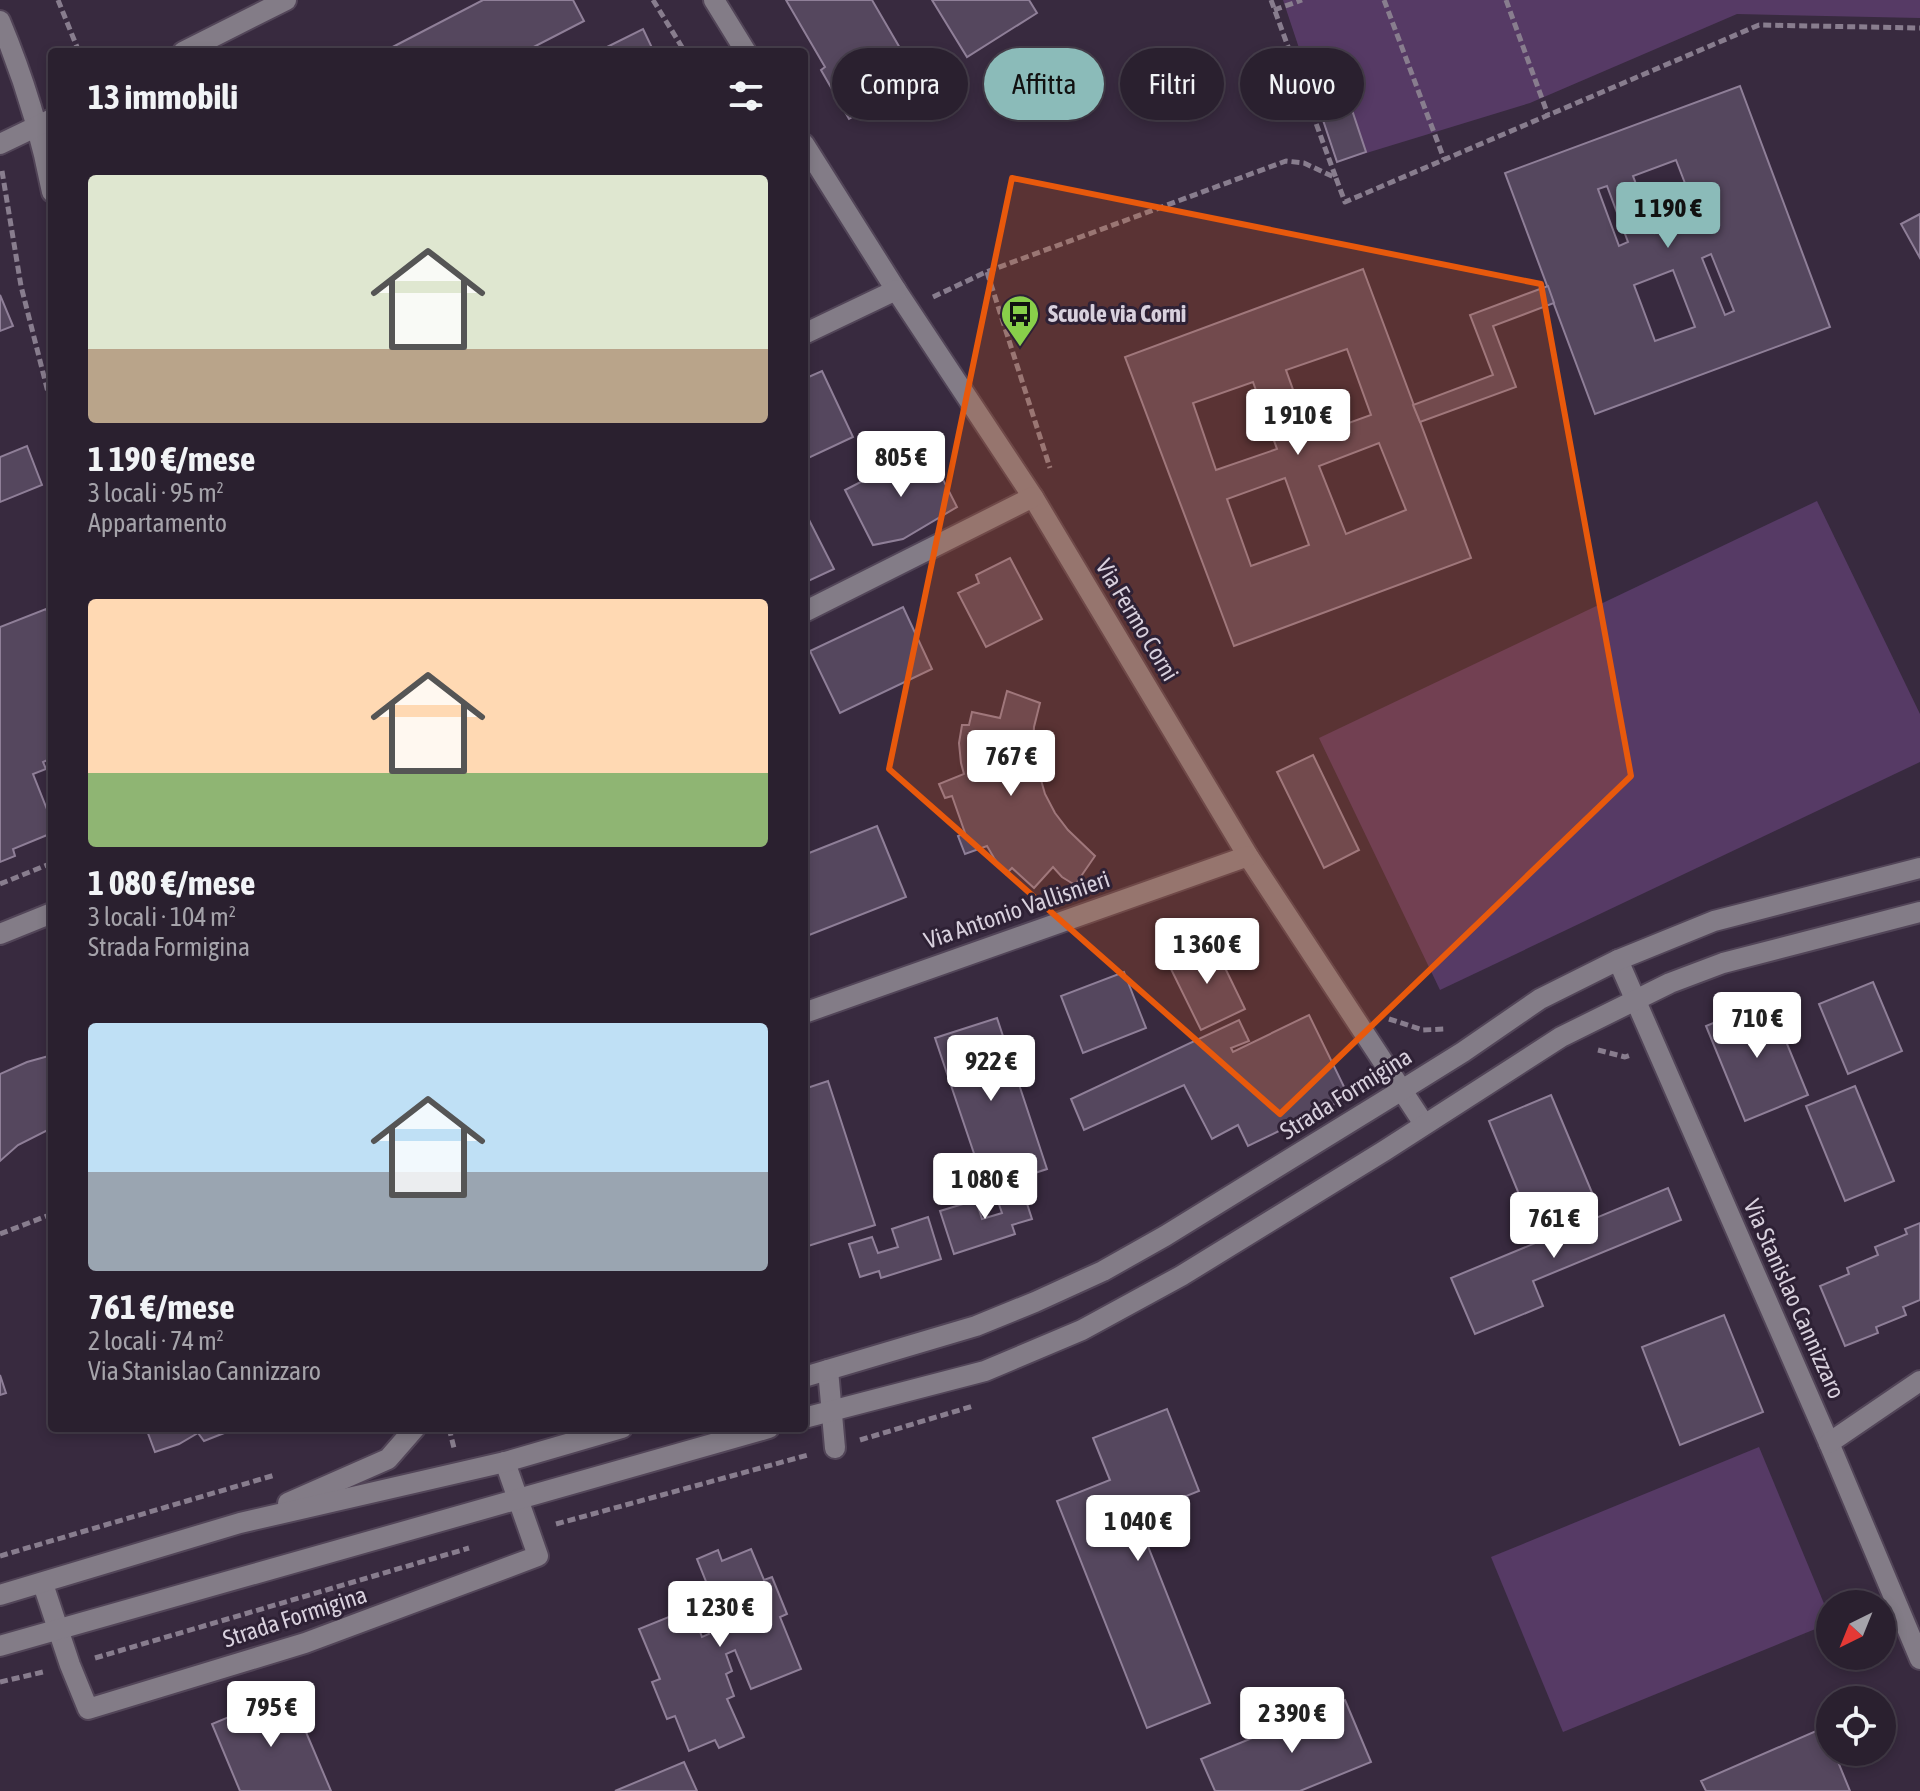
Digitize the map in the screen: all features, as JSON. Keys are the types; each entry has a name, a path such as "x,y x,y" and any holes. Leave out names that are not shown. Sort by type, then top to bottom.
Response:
{"street":[{"path":"191,48 286,0"},
{"path":"714,0 744,48"},
{"path":"0,21 44,123 48,158"},
{"path":"0,144 44,123"},
{"name":"Via Fermo Corni","path":"808,150 1033,497 1248,856 1424,1124"},
{"path":"808,332 896,290"},
{"path":"808,610 1033,497"},
{"name":"Via Antonio Vallisnieri","path":"808,1012 1248,856"},
{"name":"Strada Formigina","path":"808,1376 976,1326 1103,1271 1402,1090 1540,999 1618,960 1714,921 1920,868"},
{"path":"808,1417 985,1371 1082,1330 1181,1276 1561,1037 1670,983 1723,963 1920,912"},
{"path":"0,934 48,915"},
{"name":"Via Stanislao Cannizzaro","path":"1618,960 1920,1659"},
{"path":"828,1370 835,1448"},
{"path":"1829,1443 1920,1381"},
{"path":"240,1523 388,1459 412,1432"},
{"path":"0,1595 240,1523 505,1462 601,1432"},
{"name":"Strada Formigina","path":"0,1646 755,1432"},
{"name":"Strada Formigina","path":"43,1584 88,1709 305,1643 538,1556 505,1462"}],"path":[{"path":"58,0 77,48"},
{"path":"653,0 683,48"},
{"path":"1271,0 1345,202 1759,25 1920,28"},
{"path":"1274,10 1302,0"},
{"path":"1384,0 1444,159"},
{"path":"1506,0 1548,115"},
{"path":"0,161 21,286 48,392"},
{"path":"908,308 986,272 1286,161 1304,163 1336,178"},
{"path":"986,272 1052,474"},
{"path":"0,884 48,865"},
{"path":"1382,1015 1423,1030 1448,1029 1463,1052"},
{"path":"0,1234 48,1216"},
{"path":"0,1556 283,1473"}],"highlighted area":[{"path":"1012,178 1541,284 1631,776 1280,1114 889,769"}],"shaded area":[{"path":"1283,0 1920,0 1920,18 1737,14 1530,103 1337,162 1323,120 1364,120 1364,48 1299,48"},
{"path":"1817,501 1920,714 1920,762 1440,990 1319,738"},
{"path":"1759,1447 1818,1590 1816,1629 1563,1732 1491,1557"}],"building":[{"path":"483,0 573,0 584,21 532,48 391,48"},
{"path":"786,0 872,0 900,48 832,48 832,89 821,70 825,67"},
{"path":"932,0 1029,0 1037,13 968,56 968,48 961,48"},
{"path":"643,29 652,48 605,48"},
{"path":"1740,86 1830,327 1595,414 1505,173","holes":["1676,160 1698,217 1655,233 1633,176","1607,186 1628,242 1619,246 1598,189","1711,254 1734,311 1725,315 1702,258","1673,270 1695,327 1655,341 1634,285"]},
{"path":"1323,120 1355,120 1366,152 1337,162"},
{"path":"1920,214 1920,258 1901,224"},
{"path":"1363,269 1471,558 1234,646 1125,357","holes":["1347,349 1371,415 1310,437 1286,370","1253,382 1277,449 1216,470 1193,403","1379,443 1406,510 1346,534 1319,466","1285,478 1309,545 1251,566 1227,499"]},
{"path":"1548,286 1554,303 1493,326 1516,387 1420,422 1413,405 1493,375 1470,315"},
{"path":"0,295 13,326 0,331"},
{"path":"822,371 853,437 808,458 808,377"},
{"path":"27,446 42,485 0,502 0,457"},
{"path":"927,448 957,507 903,539 873,545 845,490"},
{"path":"808,518 834,569 808,581"},
{"path":"1010,558 1042,619 986,647 958,593 979,583 976,575"},
{"path":"903,607 932,669 840,713 810,651"},
{"path":"46,609 48,614 48,760 43,762 46,769 33,774 48,812 48,835 13,849 15,856 0,862 0,627"},
{"path":"1007,691 1040,703 1033,744 1045,794 1068,830 1095,856 1075,885 1053,867 1034,888 1012,868 1006,874 987,846 965,854 958,836 965,833 952,796 945,798 939,784 964,774 959,743 962,725 969,725 972,712 1000,718"},
{"path":"1313,755 1359,850 1324,868 1277,772"},
{"path":"877,826 906,897 808,935 808,853"},
{"path":"1212,941 1245,1009 1201,1030 1168,963"},
{"path":"1124,972 1146,1028 1083,1053 1061,996"},
{"path":"1873,982 1902,1051 1848,1074 1819,1004"},
{"path":"1769,1000 1808,1095 1745,1121 1706,1026"},
{"path":"1309,1015 1349,1097 1248,1146 1238,1125 1212,1139 1184,1085 1084,1130 1071,1099 1239,1020 1249,1041 1231,1048 1233,1052"},
{"path":"997,1018 1047,1169 986,1189 935,1038"},
{"path":"48,1056 48,1130 18,1145 0,1161 0,1074"},
{"path":"828,1081 875,1225 808,1246 808,1088"},
{"path":"1855,1086 1894,1181 1845,1201 1806,1106"},
{"path":"1551,1095 1593,1195 1530,1221 1489,1121"},
{"path":"1021,1185 1032,1219 1012,1225 1015,1234 954,1254 940,1211 976,1200 982,1219 1002,1213 995,1193"},
{"path":"1668,1188 1681,1220 1533,1281 1543,1306 1475,1334 1451,1278"},
{"path":"928,1217 941,1259 881,1278 879,1271 860,1277 849,1244 872,1237 878,1253 898,1247 892,1229"},
{"path":"1920,1223 1920,1300 1903,1307 1906,1315 1876,1327 1878,1333 1845,1346 1820,1286 1849,1274 1847,1268 1878,1255 1875,1247 1907,1234 1905,1229"},
{"path":"1724,1315 1763,1412 1680,1445 1642,1347"},
{"path":"0,1375 6,1393 0,1395"},
{"path":"1167,1409 1199,1491 1136,1516 1210,1703 1147,1728 1057,1501 1110,1480 1093,1438"},
{"path":"148,1432 227,1432 204,1441 198,1433 155,1452"},
{"path":"751,1549 764,1580 772,1577 787,1614 780,1617 801,1669 751,1689 735,1650 726,1654 732,1671 726,1674 734,1696 727,1699 744,1737 719,1748 715,1740 689,1751 675,1716 667,1719 652,1682 660,1679 639,1629 691,1608 702,1637 709,1634 707,1626 715,1623 707,1602 713,1599 697,1559 718,1550 722,1561"},
{"path":"289,1692 331,1791 240,1791 212,1724"},
{"path":"1345,1700 1371,1762 1300,1791 1215,1791 1201,1759"},
{"path":"1816,1731 1816,1766 1840,1766 1850,1791 1706,1791 1701,1781"},
{"path":"684,1762 697,1791 615,1791"}],"place":[{"name":"Scuole via Corni","path":"1020,348"}]}
